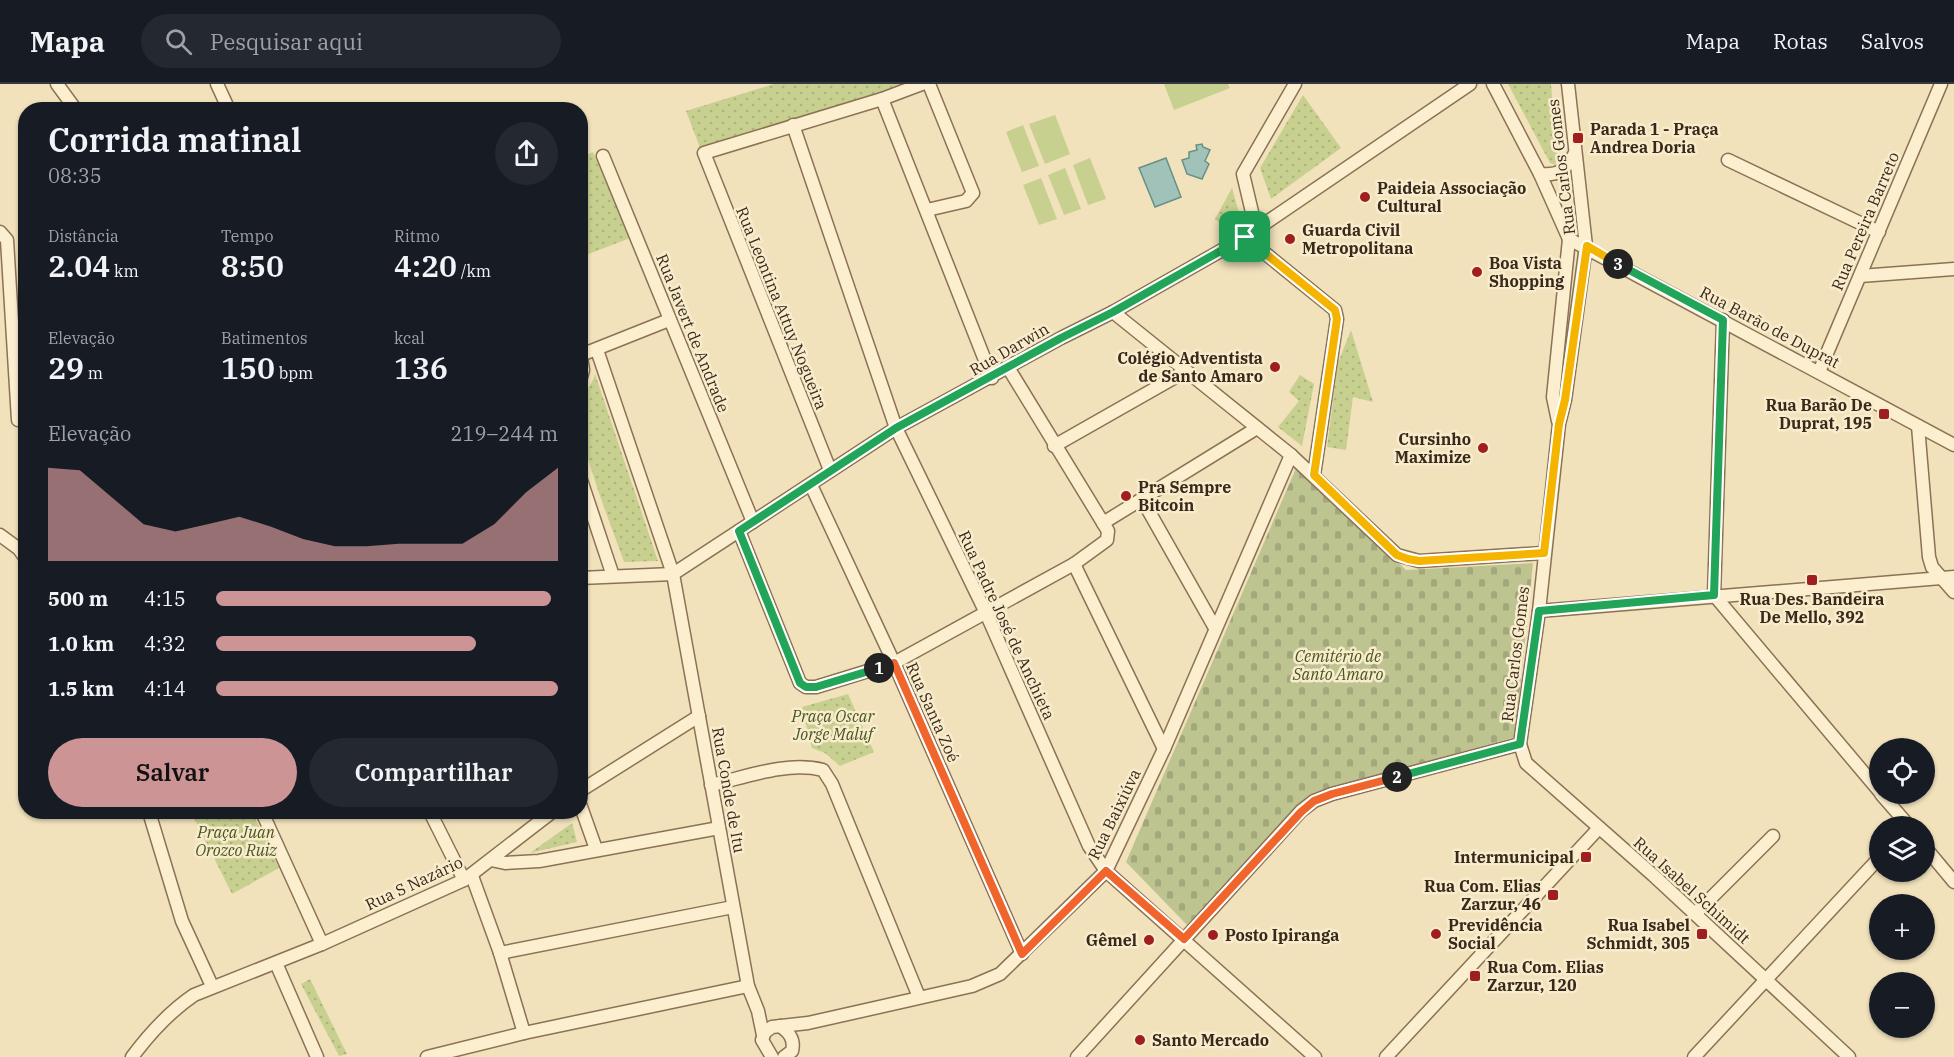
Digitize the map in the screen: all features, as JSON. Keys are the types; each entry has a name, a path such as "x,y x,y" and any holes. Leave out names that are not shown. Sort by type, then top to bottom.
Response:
{"street":[{"path":"57,84 70,102"},
{"path":"217,84 225,102"},
{"path":"793,125 882,99 922,84"},
{"path":"927,210 966,201 973,193 929,84"},
{"path":"1256,229 1243,174 1295,84"},
{"name":"Rua Darwin","path":"673,574 896,428 1009,369 1245,237 1470,84"},
{"name":"Rua Carlos Gomes","path":"1493,84 1540,174 1569,239 1553,396 1559,424"},
{"name":"Rua Carlos Gomes","path":"1520,744 1539,611 1559,424 1565,400 1587,246 1568,84"},
{"name":"Rua Pereira Barreto","path":"1819,372 1941,84"},
{"path":"882,99 992,378"},
{"name":"Rua Leontina Attuy Nogueira","path":"793,125 708,150 704,157 830,470"},
{"name":"Rua Padre José de Anchieta","path":"793,125 896,428 986,613 1089,846 1106,871 1315,1057"},
{"path":"1540,174 1552,175 1562,172 1575,153"},
{"name":"Rua Javert de Andrade","path":"603,156 753,522"},
{"path":"1728,160 1879,232"},
{"path":"0,232 7,240 18,420"},
{"path":"1245,237 1335,310 1337,319 1314,475"},
{"name":"Rua Barão de Duprat","path":"1569,239 1587,246 1954,445"},
{"path":"1860,276 1954,269"},
{"path":"1113,312 1291,455 1397,555 1419,561 1544,553"},
{"path":"588,352 669,320"},
{"path":"1723,320 1714,595 1869,780"},
{"name":"Rua Conde de Itu","path":"597,350 673,574 748,987 758,1011 763,1044 768,1056"},
{"path":"739,531 800,683 806,687 816,687 894,663 1074,564 1107,540 1109,534 1009,369"},
{"path":"1054,446 1186,371"},
{"path":"1918,426 1929,557 1932,567 1948,578 1954,591"},
{"path":"1103,523 1143,501 1257,428"},
{"name":"Rua Baixiúva","path":"778,1026 808,1023 972,986 1000,974 1106,871 1164,749 1291,455"},
{"name":"Rua Santa Zoé","path":"811,485 894,663 1022,954"},
{"path":"588,501 613,576"},
{"path":"1143,501 1215,628"},
{"path":"0,535 18,548"},
{"path":"1074,564 1164,749"},
{"path":"588,578 673,574"},
{"path":"1539,611 1714,595 1948,578"},
{"path":"588,781 699,716"},
{"path":"1077,1057 1301,812 1314,801 1332,794 1520,744"},
{"name":"Rua Isabel Schimidt","path":"1520,744 1527,763 1849,1057"},
{"path":"711,785 766,772 807,766 823,770 832,784 919,997"},
{"path":"1889,804 1900,816"},
{"path":"153,819 182,921 212,986"},
{"path":"265,819 322,944"},
{"path":"434,819 468,878 500,953 524,1033"},
{"name":"Rua S Nazário","path":"132,1057 153,1030 176,1007 212,986 322,944 468,878 542,819"},
{"path":"585,819 596,849"},
{"path":"491,860 505,863 539,861 719,828"},
{"path":"1386,1057 1599,828"},
{"path":"1695,914 1773,836"},
{"path":"1935,859 1954,882"},
{"path":"1694,1057 1869,869"},
{"path":"500,953 733,907"},
{"path":"276,963 317,1057"},
{"path":"427,1057 524,1033 748,987"},
{"name":"Rua Conde de Itu","path":"758,1011 789,1032 792,1041"},
{"path":"788,1056 793,1047 792,1041 808,1023"},
{"path":"762,1035 768,1029 778,1026"}],"green space":[{"path":"774,84 918,84 702,153 686,111"},
{"path":"1164,84 1228,84 1230,88 1174,110"},
{"path":"1508,84 1551,84 1557,160 1555,165 1550,163"},
{"path":"1303,95 1341,148 1271,199 1260,168"},
{"path":"1055,115 1070,154 1045,164 1029,124"},
{"path":"1023,125 1039,166 1022,172 1006,132"},
{"path":"593,152 630,238 588,254 588,154"},
{"path":"1090,158 1106,199 1088,205 1073,165"},
{"path":"1065,168 1081,209 1064,215 1048,175"},
{"path":"1041,178 1057,219 1039,225 1023,185"},
{"path":"1232,188 1240,216 1239,220 1226,227 1215,219"},
{"path":"1351,330 1373,402 1353,397 1346,450 1327,447 1338,363"},
{"path":"595,374 658,561 624,562 588,459 588,388"},
{"path":"1300,375 1314,384 1302,446 1278,427 1299,401 1289,392"},
{"name":"Cemitério de Santo Amaro","path":"1297,466 1406,570 1533,563 1515,737 1314,793 1254,861 1187,925 1126,862"},
{"name":"Praça Oscar Jorge Maluf","path":"848,694 874,752 840,766 825,753 812,748 802,707"},
{"name":"Praça Juan Orozco Ruiz","path":"194,819 255,819 279,868 232,894"},
{"path":"572,823 577,842 530,853"},
{"path":"310,979 347,1054 339,1056 301,984"}],"water":[{"path":"1202,144 1210,150 1205,161 1209,164 1202,179 1187,174 1182,160 1189,158 1189,152 1197,150 1196,145"},
{"path":"1166,158 1181,197 1155,207 1139,168"}],"place":[{"name":"Parada 1 - Praça Andrea Doria","path":"1578,138"},
{"name":"Paideia Associação Cultural","path":"1365,197"},
{"name":"Guarda Civil Metropolitana","path":"1290,239"},
{"name":"Boa Vista Shopping","path":"1477,272"},
{"name":"Colégio Adventista de Santo Amaro","path":"1275,367"},
{"name":"Rua Barão De Duprat, 195","path":"1884,414"},
{"name":"Cursinho Maximize","path":"1483,448"},
{"name":"Pra Sempre Bitcoin","path":"1126,496"},
{"name":"Rua Des. Bandeira De Mello, 392","path":"1812,580"},
{"name":"Intermunicipal","path":"1586,857"},
{"name":"Rua Com. Elias Zarzur, 46","path":"1553,895"},
{"name":"Previdência Social","path":"1436,934"},
{"name":"Rua Isabel Schmidt, 305","path":"1702,934"},
{"name":"Posto Ipiranga","path":"1213,935"},
{"name":"Gêmel","path":"1149,940"},
{"name":"Rua Com. Elias Zarzur, 120","path":"1475,976"},
{"name":"Santo Mercado","path":"1140,1040"}],"route":[{"path":"1245,237 1335,310 1337,319 1314,475 1397,555 1419,561 1544,553 1559,424 1565,400 1587,246 1723,320 1714,595 1539,611 1520,744 1332,794 1314,801 1301,812 1262,857 1184,939 1106,871 1022,954 894,663 816,687 806,687 800,683 739,531 896,428 1009,369 1245,237"}]}
